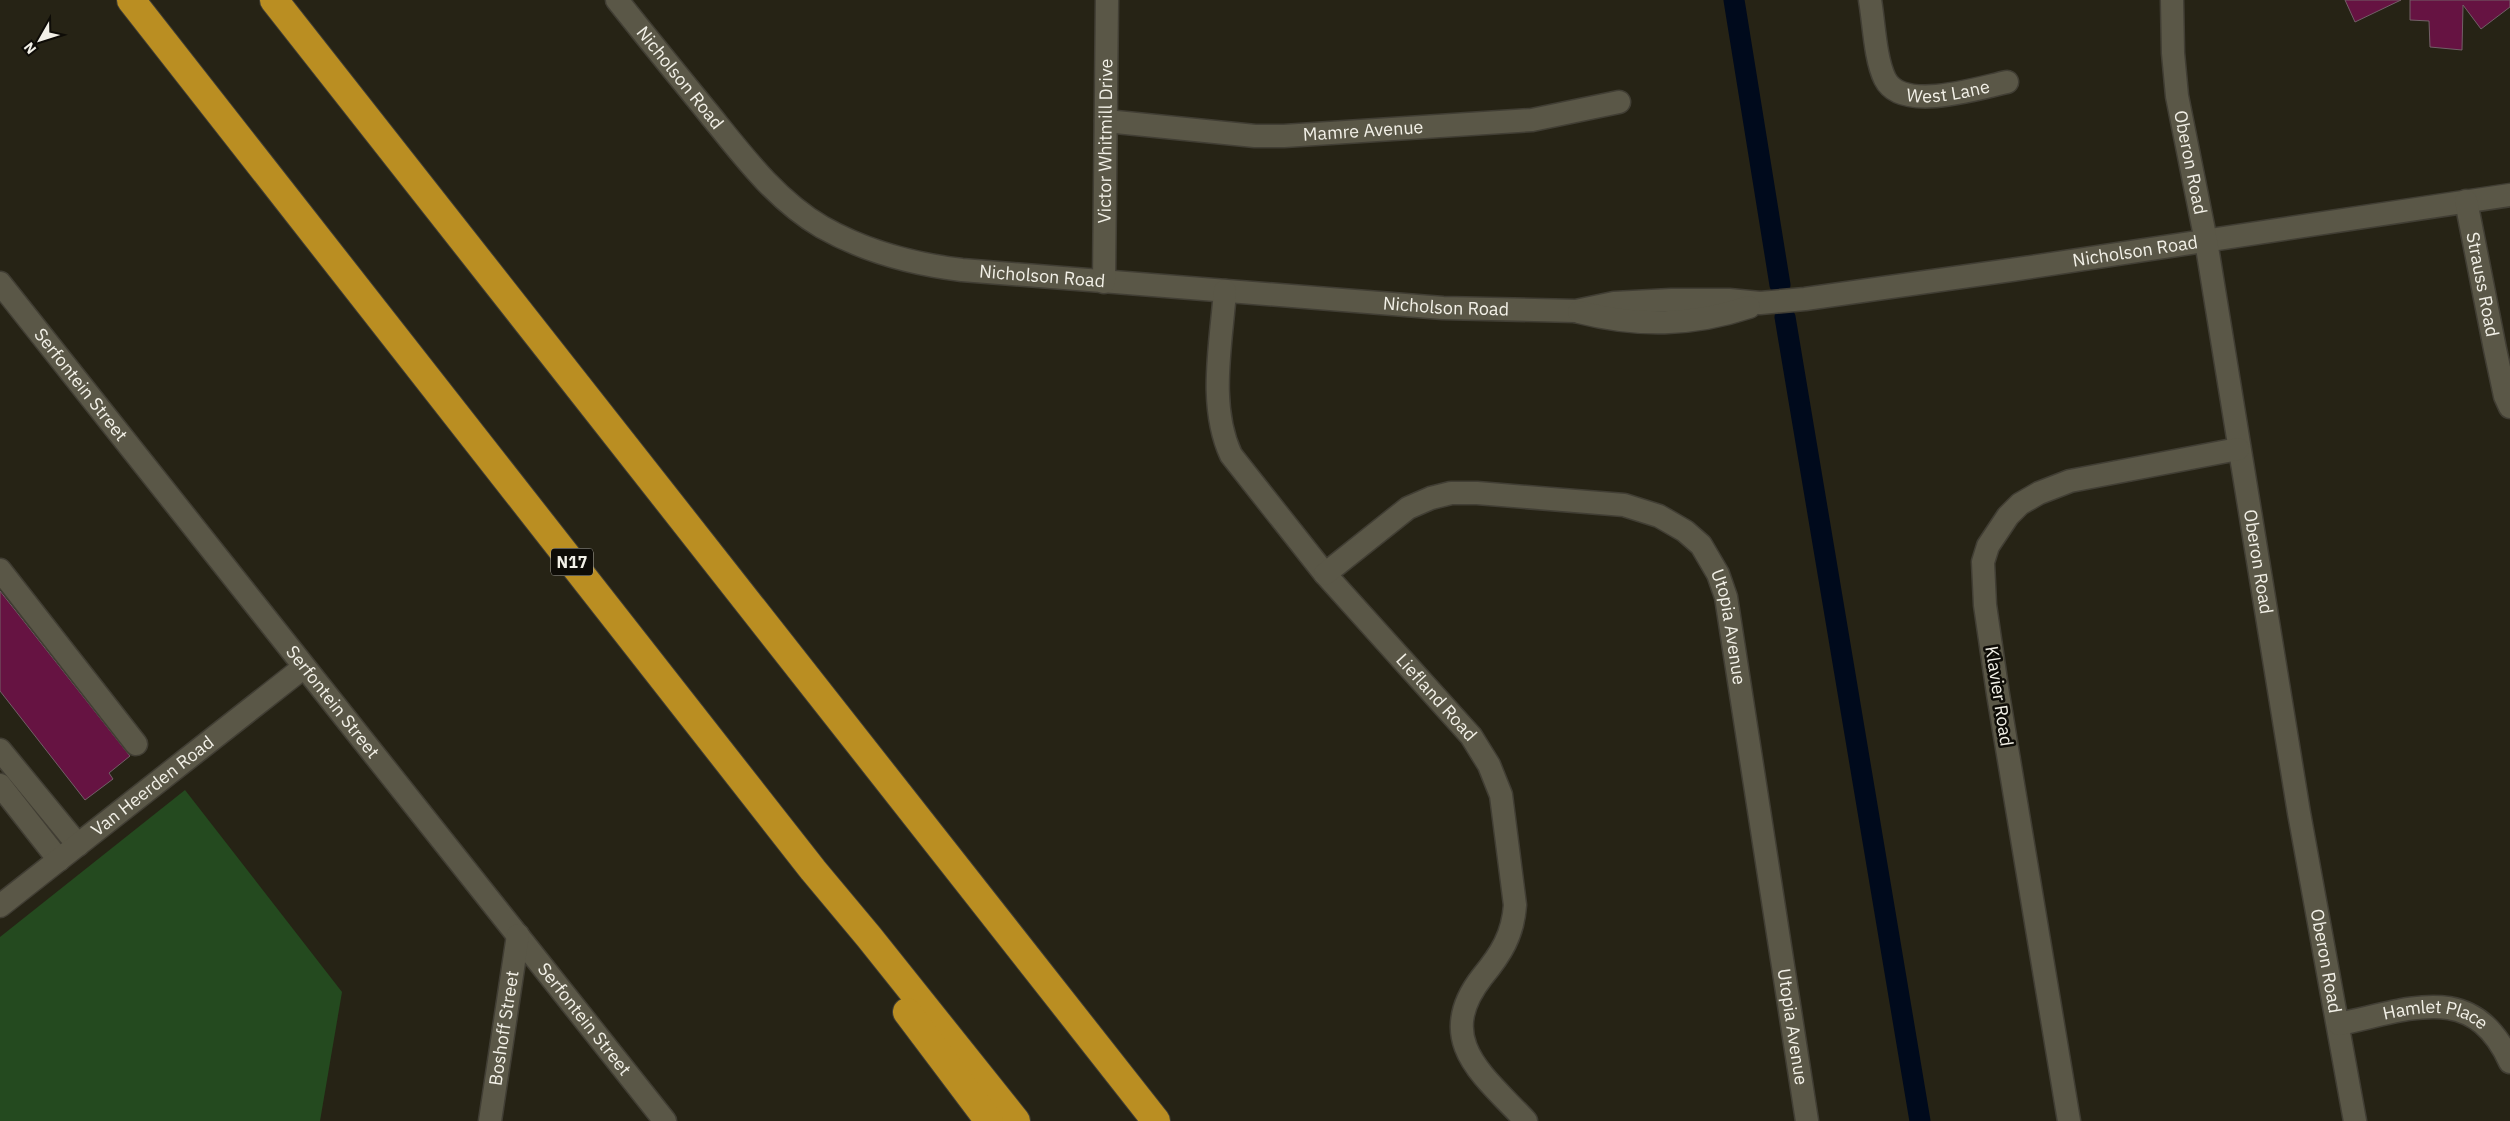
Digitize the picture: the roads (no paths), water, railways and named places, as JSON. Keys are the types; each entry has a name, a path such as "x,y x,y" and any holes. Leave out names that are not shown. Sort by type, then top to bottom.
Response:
{"highway":[{"name":"N17","path":"131,0 813,870 1016,1121"},
{"path":"274,0 1158,1121"},
{"path":"813,870 829,906 989,1121"}],"street":[{"name":"Nicholson Road","path":"617,0 762,178 796,209 821,226 869,250 925,265 1104,282 1426,308 1576,311 1615,321 1642,323 1714,317 1760,303 1804,299 2510,195"},
{"name":"Victor Whitmill Drive","path":"1104,282 1107,0"},
{"name":"West Lane","path":"1870,0 1884,78 1900,94 1911,97 1930,97 2007,82"},
{"name":"Oberon Road","path":"2172,0 2173,53 2177,96 2206,241 2238,449 2299,813 2339,1024 2347,1084 2355,1121"},
{"name":"Mamre Avenue","path":"1106,121 1255,136 1284,136 1532,120 1618,102"},
{"name":"Strauss Road","path":"2466,201 2507,401"},
{"name":"Serfontein Street","path":"0,282 665,1121"},
{"name":"Liefland Road","path":"1225,291 1218,392 1219,419 1223,438 1231,455 1246,477 1325,574 1471,736 1489,765 1501,795 1515,905 1514,923 1510,936 1498,957 1466,1001 1460,1028 1464,1046 1480,1071 1526,1121"},
{"name":"Klavier Road","path":"2069,1121 1998,694 1985,605 1983,562 1988,546 2008,516 2020,504 2039,493 2070,481 2238,449"},
{"name":"Utopia Avenue","path":"1325,574 1408,508 1432,498 1451,493 1477,493 1624,505 1659,516 1685,531 1701,545 1718,574 1726,597 1808,1121"},
{"path":"0,570 136,744"},
{"name":"Van Heerden Road","path":"0,906 304,667"},
{"path":"0,750 78,845"},
{"path":"0,785 59,860"},
{"name":"Boshoff Street","path":"490,1121 518,935"},
{"name":"Hamlet Place","path":"2339,1024 2428,1006 2462,1010 2489,1027 2503,1047 2510,1062"}],"waterway":[{"path":"1734,0 1780,285"},
{"path":"1785,317 1920,1121"}]}
